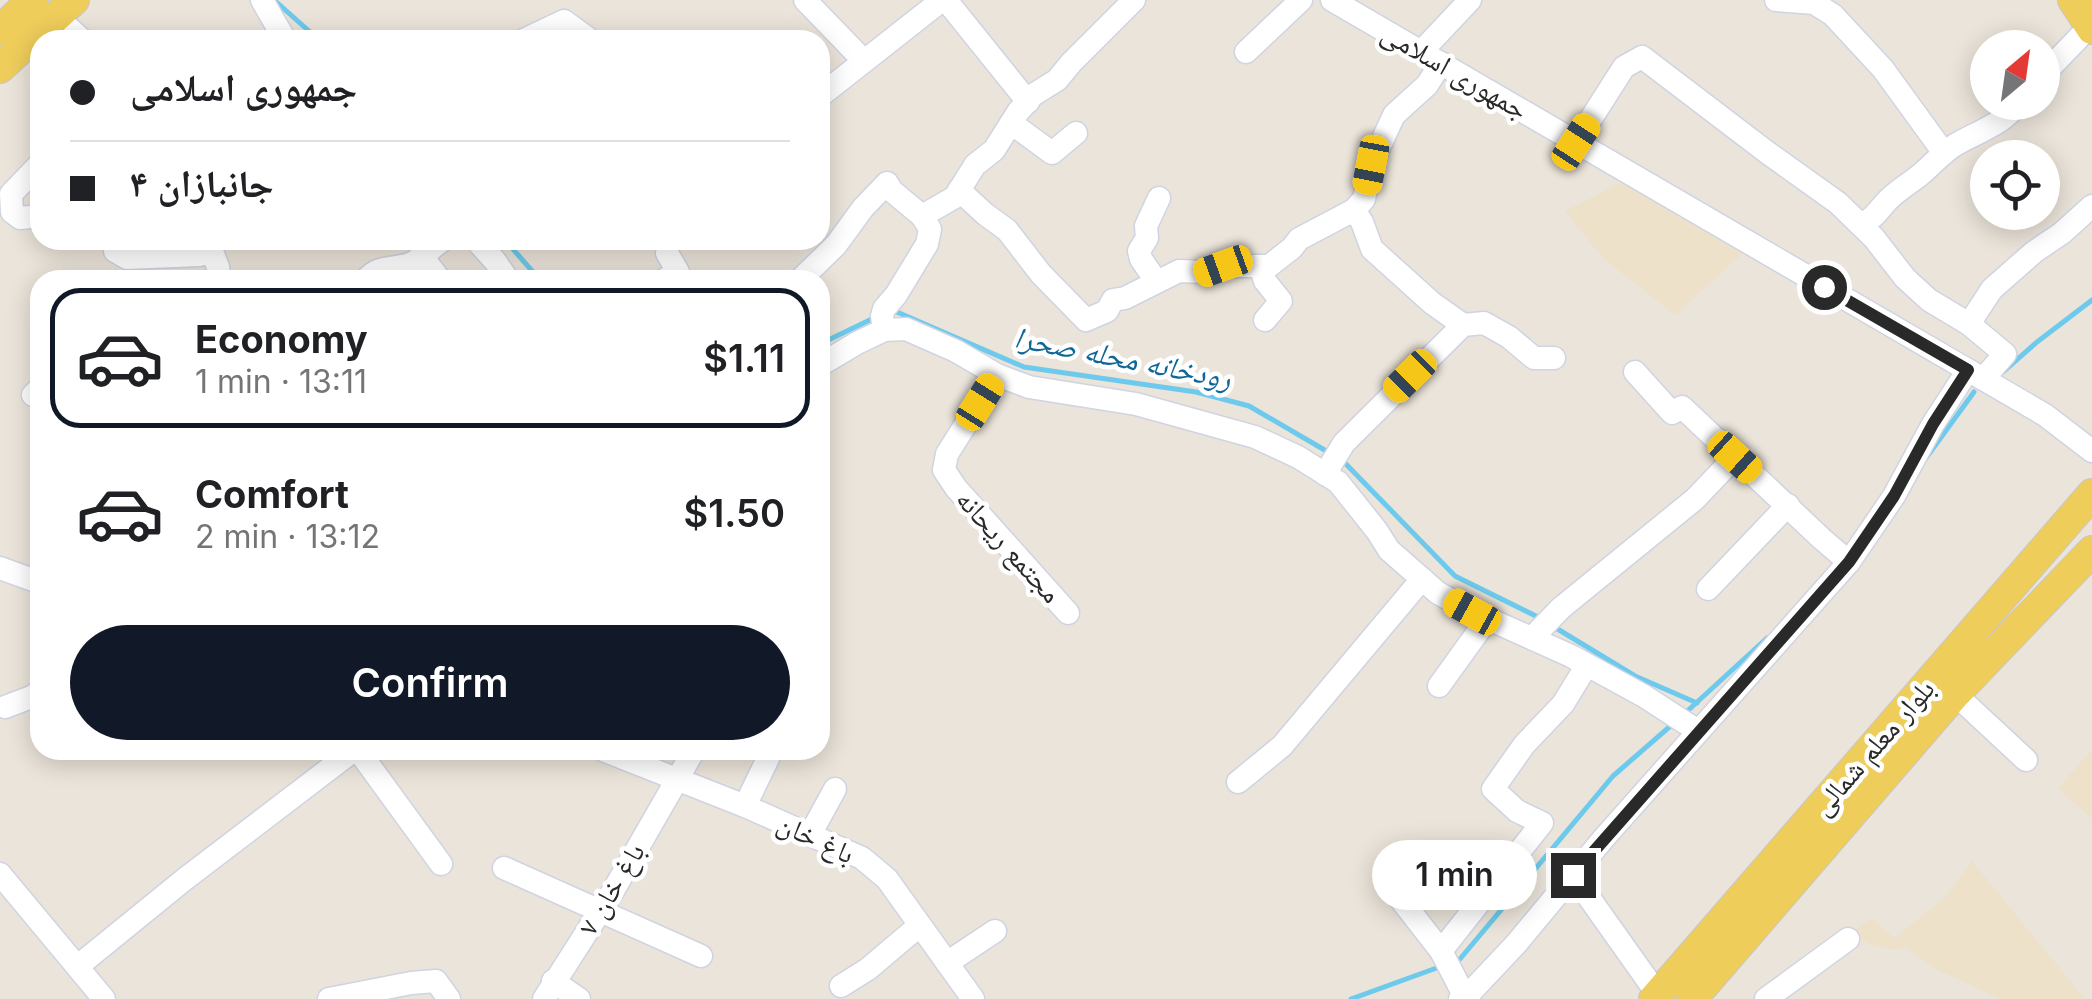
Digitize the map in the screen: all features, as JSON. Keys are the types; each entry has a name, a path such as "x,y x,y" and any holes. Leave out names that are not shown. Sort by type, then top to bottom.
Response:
{"main road":[{"path":"2072,0 2091,26"},
{"path":"0,30 52,4"},
{"path":"31,30 52,4"},
{"path":"0,68 30,31"},
{"name":"بلوار معلم شمالی","path":"1677,994 2092,494"},
{"name":"بلوار معلم شمالی","path":"1677,994 2092,551"}],"street":[{"path":"262,0 280,30"},
{"path":"805,0 864,61"},
{"path":"830,88 944,0 1028,102"},
{"path":"922,216 955,197 975,165 994,150 1034,95 1057,80 1134,0"},
{"path":"1246,52 1302,0"},
{"name":"جمهوری اسلامی","path":"1332,0 2045,415 2092,451"},
{"path":"959,190 1006,230 1041,274 1086,320 1107,311 1113,300 1179,272 1204,272 1223,266 1269,266 1300,239 1354,210 1364,199 1371,165 1394,115 1427,85 1431,58 1470,0"},
{"path":"1776,0 1838,8 1944,153"},
{"path":"52,4 74,30"},
{"path":"545,30 564,21 576,30"},
{"path":"2060,58 2091,26"},
{"path":"1399,897 1445,959 1464,998 1516,944 1849,562 1894,496 1933,424 1976,375 2005,354 1969,324 1929,300 1838,203 1642,56 1624,67 1576,142"},
{"path":"1861,225 1874,218 1890,198 1944,153 2001,120"},
{"path":"1011,123 1052,153 1076,133"},
{"path":"6,218 11,194 30,174"},
{"path":"810,270 887,183 922,216 930,229 927,244 883,319 857,343 830,359"},
{"path":"1156,281 1139,251 1160,198"},
{"path":"1969,324 1992,289 2092,206"},
{"path":"1354,210 1372,249 1463,325"},
{"path":"115,250 128,258 200,255 205,250"},
{"path":"378,270 414,262 429,250"},
{"path":"485,250 502,270"},
{"path":"667,253 677,270"},
{"path":"422,255 433,270"},
{"path":"1260,266 1281,301 1264,320"},
{"path":"883,319 1028,387 1136,404 1256,437 1298,456 1338,482 1389,550 1438,593 1587,665 1698,731"},
{"path":"1325,473 1344,443 1463,325 1484,323 1534,358 1554,358"},
{"path":"1635,372 1672,413 1682,407 1849,562"},
{"name":"مجتمع ریحانه","path":"997,375 948,454 944,470 1068,614"},
{"path":"1532,637 1561,608 1695,500 1735,457"},
{"path":"1708,589 1788,505"},
{"path":"0,568 30,576"},
{"path":"1238,782 1282,746 1422,579"},
{"path":"1439,686 1488,618"},
{"path":"1445,959 1542,822 1517,810 1492,789 1524,745 1563,704 1587,665"},
{"path":"1956,694 2026,760"},
{"path":"2,706 30,697"},
{"path":"78,966 326,760"},
{"path":"363,760 441,864"},
{"name":"باغ خان","path":"629,760 862,858 887,879 947,964 961,995"},
{"name":"باغ خان ۷","path":"549,990 688,760"},
{"path":"745,806 767,760"},
{"path":"811,834 835,789"},
{"path":"504,868 701,956"},
{"path":"0,874 104,999"},
{"path":"1573,875 1677,994"},
{"path":"840,986 868,969 920,926"},
{"path":"947,964 995,931"},
{"path":"1766,999 1848,939"},
{"path":"330,999 436,981 449,999"},
{"path":"549,990 579,999"}],"shaded area":[{"path":"1626,180 1744,252 1675,315 1604,259 1565,211"},
{"path":"2092,750 2092,819 2058,788"},
{"path":"1972,861 2085,999 2000,999 1933,968 1905,947 1897,950 1870,945 1852,931 1872,918 1894,938 1945,897"}],"waterway":[{"path":"274,0 308,30"},
{"path":"514,250 531,270"},
{"path":"2003,372 2092,300"},
{"name":"رودخانه محله صحرا","path":"892,313 1024,367 1196,392 1249,406 1328,452"},
{"name":"رودخانه محله صحرا","path":"830,339 876,317"},
{"path":"1926,458 1974,392"},
{"name":"رودخانه محله صحرا","path":"1342,460 1455,576 1542,619"},
{"name":"رودخانه محله صحرا","path":"1551,625 1635,676 1697,703"},
{"path":"1683,715 1767,638"},
{"path":"1452,962 1460,959 1613,776 1675,722"},
{"path":"1351,999 1442,966"}],"route":[{"path":"1573,875 1849,562 1894,496 1968,370 1824,287"}]}
